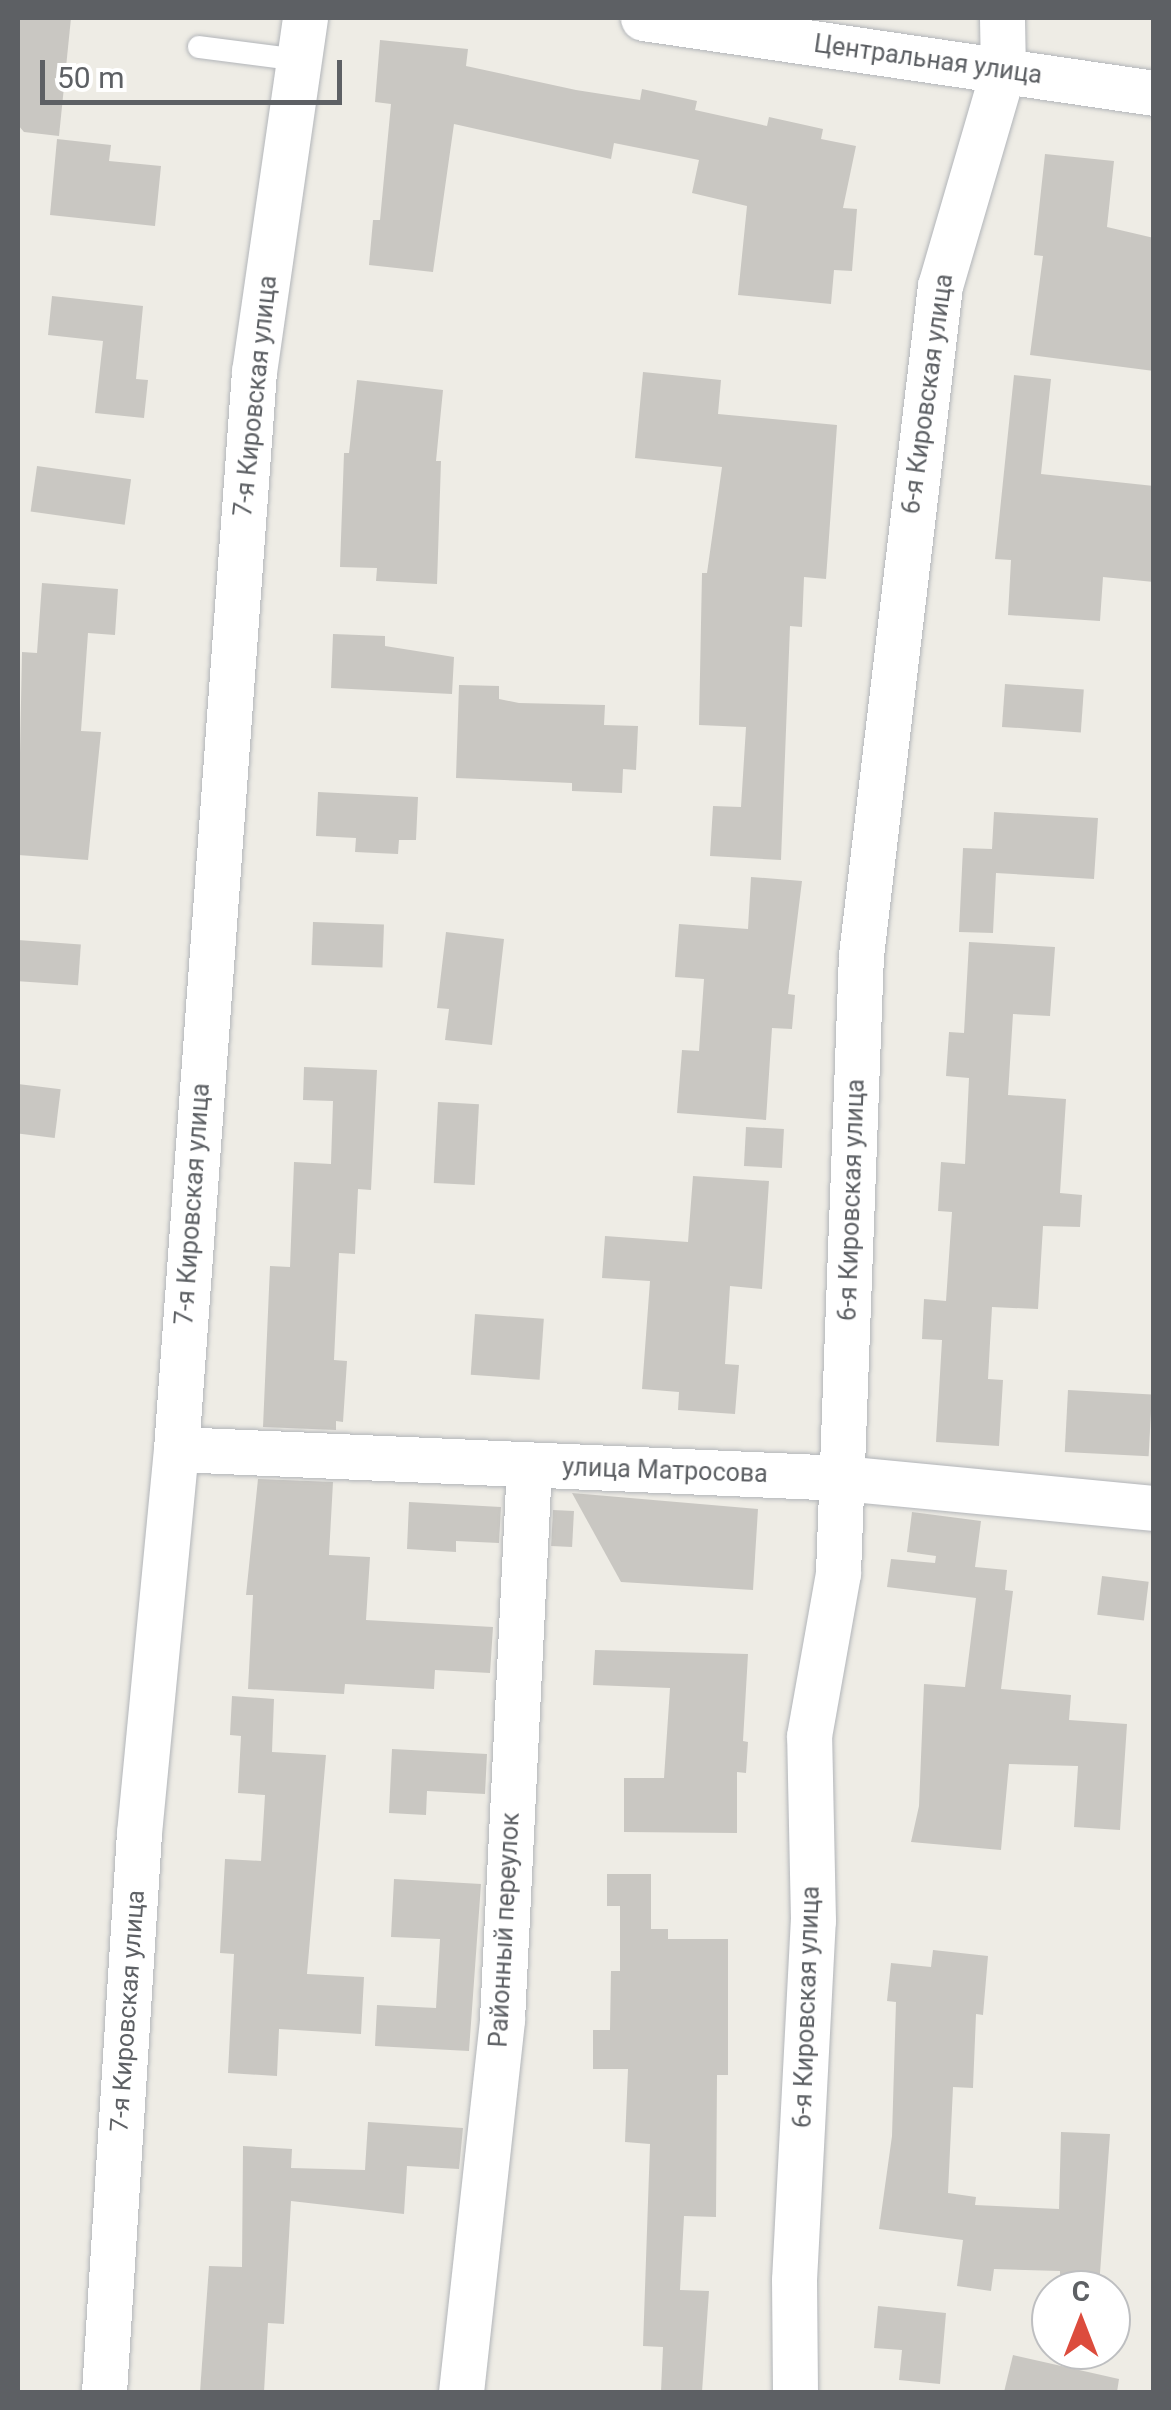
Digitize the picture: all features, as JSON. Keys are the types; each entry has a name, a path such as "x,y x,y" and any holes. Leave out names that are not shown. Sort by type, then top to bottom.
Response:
{"street":[{"name":"Центральная улица","path":"643,18 1154,94"},
{"name":"6-я Кировская улица","path":"795,2392 794,2280 813,1921 809,1736 832,1631 842,1478 861,954 940,286 1003,71 1002,18"},
{"name":"7-я Кировская улица","path":"104,2392 139,1832 176,1449 254,372 302,39"},
{"name":"улица Матросова","path":"176,1449 842,1478 1154,1508"},
{"name":"Районный переулок","path":"461,2392 502,2019 529,1466"}],"lane":[{"path":"199,47 302,39"}],"building":[{"path":"18,18 71,18 59,136 24,132 18,125"},
{"path":"380,40 468,49 466,66 576,90 640,100 642,89 697,101 695,110 767,126 769,117 823,129 821,139 856,146 843,208 857,209 852,271 834,270 831,304 738,295 747,206 692,193 699,160 614,143 611,159 454,124 433,272 369,265 373,220 380,220 391,104 375,102"},
{"path":"57,139 111,145 109,161 161,166 155,226 50,215"},
{"path":"1045,154 1114,161 1107,227 1154,238 1154,371 1030,355 1043,256 1034,255"},
{"path":"52,296 143,306 136,379 148,380 144,418 95,413 103,341 48,335"},
{"path":"643,372 721,380 718,414 837,425 826,579 804,577 802,627 790,626 781,860 710,856 713,806 741,807 746,727 699,725 702,573 707,573 722,467 635,458"},
{"path":"1014,375 1051,379 1041,474 1154,486 1154,582 1103,577 1100,621 1008,615 1011,560 995,559"},
{"path":"357,380 443,390 436,461 441,461 437,584 376,581 377,568 340,567 344,453 349,453"},
{"path":"37,466 131,479 125,525 31,512"},
{"path":"42,583 118,589 115,635 88,633 81,731 101,732 88,860 18,855 22,652 37,653"},
{"path":"333,634 385,636 385,646 454,657 452,694 331,688"},
{"path":"1005,684 1084,690 1081,732 1002,727"},
{"path":"459,685 499,686 499,699 519,703 605,705 604,725 638,726 636,770 623,769 622,793 572,791 572,783 456,778"},
{"path":"318,792 418,797 416,840 399,840 398,854 355,852 356,838 316,836"},
{"path":"994,812 1098,818 1094,879 996,873 993,933 959,932 963,848 992,849"},
{"path":"751,877 802,881 788,994 795,995 792,1029 772,1028 766,1120 677,1113 682,1050 699,1051 704,979 675,977 679,924 748,929"},
{"path":"313,922 384,924 382,967 311,965"},
{"path":"446,932 504,939 492,1045 445,1040 449,1009 437,1008"},
{"path":"18,940 81,944 78,985 18,981"},
{"path":"969,942 1055,947 1050,1016 1013,1014 1008,1095 1066,1099 1060,1193 1082,1195 1080,1227 1043,1226 1038,1309 992,1307 988,1379 1003,1380 999,1446 936,1442 942,1340 922,1339 924,1299 946,1301 952,1212 938,1211 941,1162 965,1164 969,1078 946,1076 949,1032 964,1033"},
{"path":"304,1067 377,1070 371,1190 358,1189 355,1254 339,1253 334,1360 347,1361 343,1422 336,1421 336,1430 263,1427 270,1266 290,1267 294,1162 331,1164 333,1101 303,1100"},
{"path":"18,1084 61,1089 55,1138 18,1133"},
{"path":"438,1102 479,1104 475,1185 434,1183"},
{"path":"746,1127 784,1129 782,1168 744,1166"},
{"path":"693,1176 769,1181 762,1289 730,1286 725,1364 739,1365 735,1414 678,1410 679,1392 642,1389 650,1281 602,1278 605,1236 688,1242"},
{"path":"475,1314 544,1319 540,1380 471,1375"},
{"path":"1068,1390 1152,1394 1149,1456 1065,1452"},
{"path":"258,1479 333,1482 329,1555 370,1557 366,1620 493,1627 490,1673 435,1670 434,1689 345,1684 344,1694 248,1689 253,1595 246,1595"},
{"path":"572,1493 758,1509 753,1590 621,1582"},
{"path":"409,1502 501,1507 499,1543 456,1541 456,1552 407,1549"},
{"path":"553,1510 574,1511 572,1547 551,1546"},
{"path":"912,1512 981,1521 975,1567 1007,1570 1005,1590 1013,1591 1001,1689 1071,1695 1069,1720 1127,1724 1120,1830 1074,1827 1078,1766 1009,1764 1001,1850 911,1842 919,1806 924,1684 965,1687 976,1598 887,1587 891,1559 935,1563 936,1556 907,1552"},
{"path":"1102,1576 1149,1582 1144,1620 1097,1615"},
{"path":"595,1650 748,1654 743,1741 748,1742 746,1773 737,1772 737,1833 624,1832 624,1778 664,1778 670,1688 593,1685"},
{"path":"232,1696 274,1699 272,1752 326,1755 307,1974 364,1977 361,2034 279,2029 277,2076 228,2073 234,1954 220,1953 225,1859 261,1861 265,1795 238,1793 241,1736 230,1735"},
{"path":"392,1749 487,1754 485,1794 427,1791 426,1815 389,1813"},
{"path":"607,1874 651,1874 651,1929 668,1929 668,1939 728,1939 728,2075 717,2075 716,2217 684,2216 680,2290 709,2291 702,2392 661,2392 663,2347 643,2346 650,2144 625,2142 628,2069 593,2069 593,2030 610,2030 611,1971 620,1971 620,1906 607,1906"},
{"path":"394,1879 481,1884 469,2051 375,2046 377,2005 436,2008 440,1939 391,1937"},
{"path":"933,1950 988,1956 983,2015 976,2014 973,2088 953,2087 948,2193 976,2197 975,2205 1059,2209 1061,2132 1110,2134 1100,2270 994,2269 991,2291 957,2286 963,2240 879,2229 892,2136 896,2002 887,2001 891,1963 931,1967"},
{"path":"368,2122 463,2128 459,2169 407,2166 404,2214 291,2201 284,2324 268,2323 264,2392 200,2392 209,2266 242,2267 243,2146 292,2149 291,2168 365,2170"},
{"path":"878,2306 946,2313 940,2384 899,2380 902,2350 874,2348"},
{"path":"1013,2355 1031,2359 1031,2370 1079,2370 1119,2379 1117,2392 1004,2392"}]}
